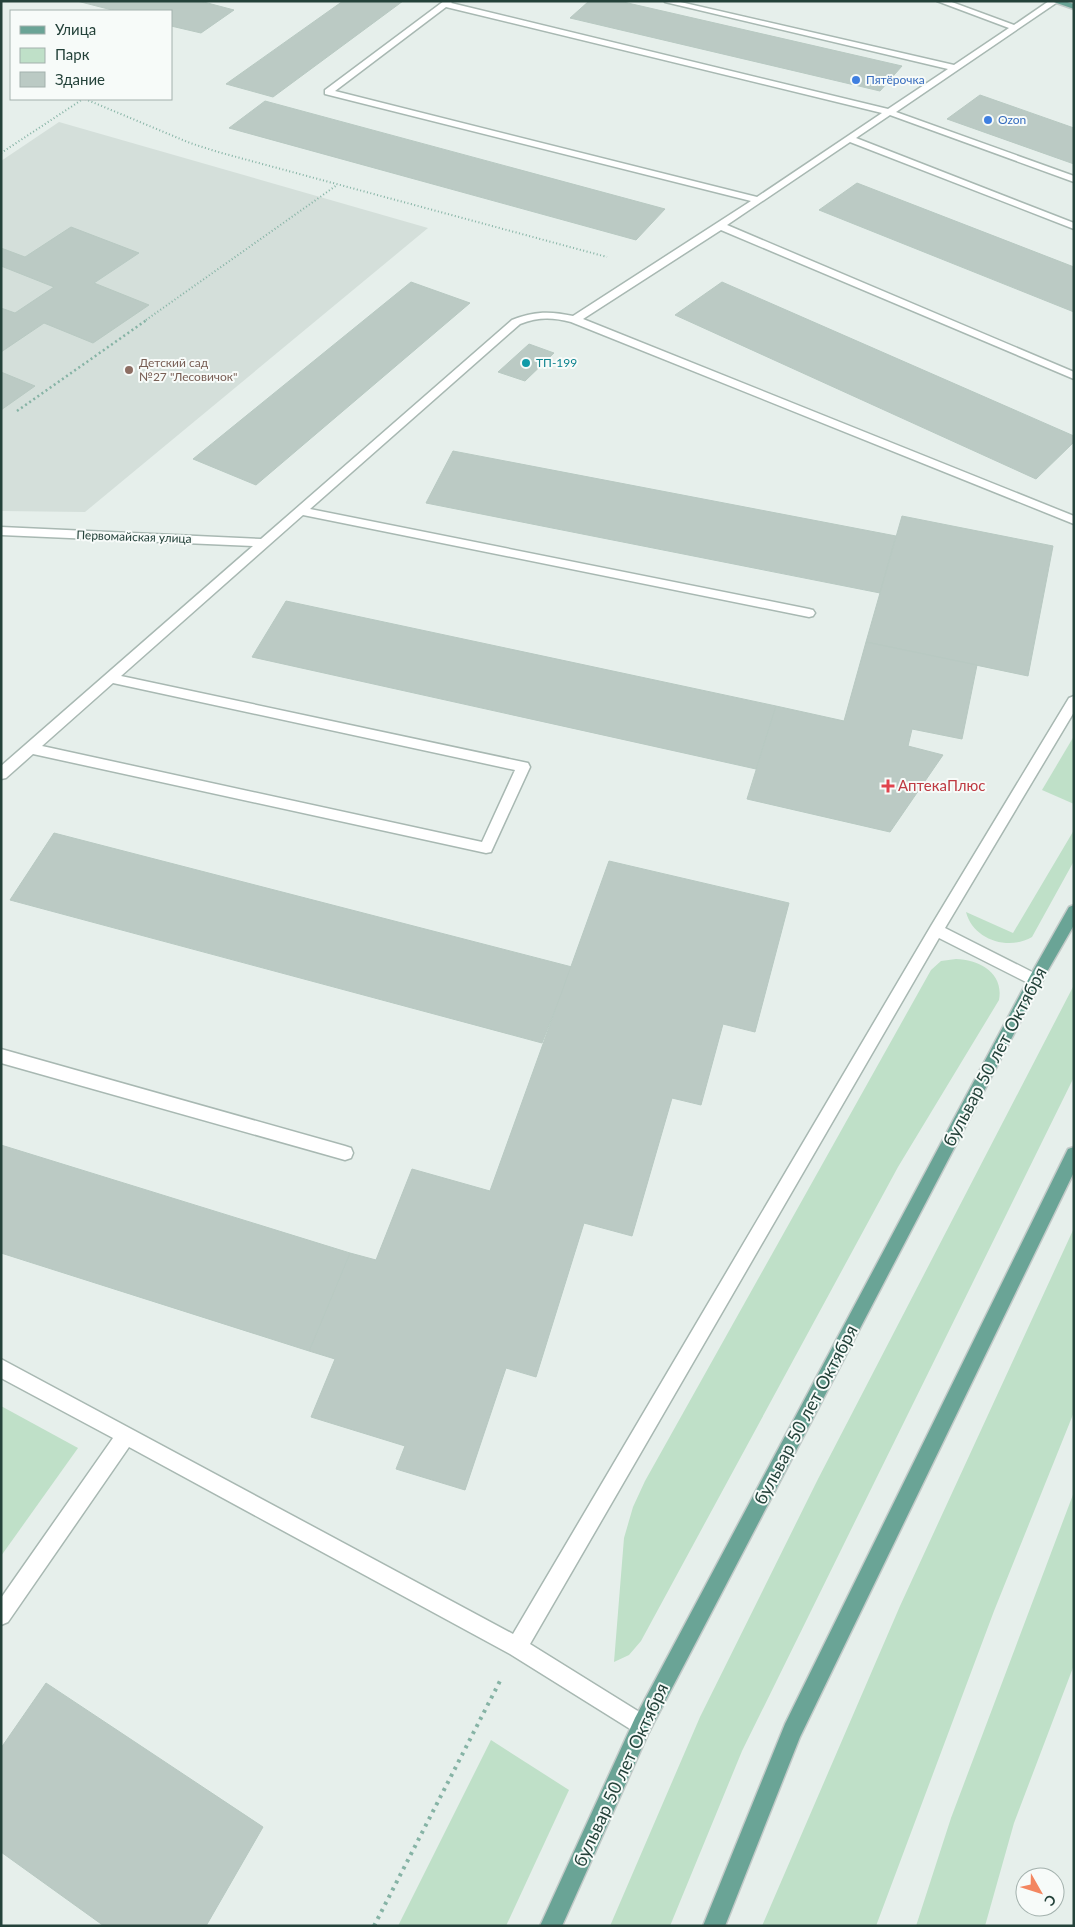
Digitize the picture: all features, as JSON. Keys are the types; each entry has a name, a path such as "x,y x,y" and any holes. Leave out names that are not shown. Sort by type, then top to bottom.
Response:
{"main road":[{"path":"1055,1 1074,7"},
{"name":"бульвар 50 лет Октября","path":"552,1926 642,1726 1035,980 1074,911"},
{"path":"714,1926 792,1731 1074,1154"}],"street":[{"path":"941,1 1016,28"},
{"path":"575,320 654,270 1055,1"},
{"path":"759,200 328,92 447,2 889,112 1074,179"},
{"path":"669,2 956,68"},
{"path":"850,139 1074,226"},
{"path":"720,226 1074,376"},
{"path":"1,774 516,322 537,313 555,314 575,320 1074,520"},
{"path":"300,511 809,613"},
{"name":"Первомайская улица","path":"1,532 266,543"},
{"path":"30,748 486,848 523,767 110,678"},
{"path":"517,1647 936,930 1074,701"},
{"path":"936,930 1035,980"},
{"path":"1,1056 345,1153"},
{"path":"1,1368 517,1647 642,1726"},
{"path":"1,1616 126,1435"}],"path":[{"path":"1,153 82,100"},
{"path":"87,100 218,152 654,270"},
{"path":"17,412 337,185"},
{"path":"374,1926 517,1647"}],"shaded area":[{"name":"Детский сад №27 \"Лесовичок\"","path":"59,122 428,228 85,512 1,511 1,161"}],"green space":[{"path":"1074,736 1074,804 1042,790"},
{"path":"1074,830 1074,861 1032,937 1023,941 1003,943 984,936 976,930 966,912 1013,933"},
{"path":"956,959 974,962 994,975 1000,991 999,1000 898,1167 641,1641 629,1655 614,1662 624,1538 633,1507 645,1481 931,970 941,961"},
{"path":"1074,985 1074,1077 742,1751 670,1926 610,1926 700,1717 818,1479"},
{"path":"1074,1228 1074,1412 994,1611 876,1926 762,1926 900,1606"},
{"path":"1,1406 78,1448 1,1556"},
{"path":"1074,1492 1074,1665 1014,1823 985,1926 916,1926 951,1818"},
{"path":"491,1740 569,1790 506,1926 398,1926"}],"building":[{"path":"77,1 200,1 234,10 201,33 172,26 172,10 112,10"},
{"path":"343,1 403,1 273,97 226,84"},
{"path":"589,1 619,1 902,66 880,91 570,18"},
{"path":"980,95 1074,128 1074,164 947,119"},
{"path":"265,101 665,209 636,240 229,128"},
{"path":"857,183 1074,267 1074,312 819,210"},
{"path":"71,227 139,253 94,283 149,305 93,343 44,323 1,352 1,308 15,313 54,287 1,266 1,248 25,257"},
{"path":"411,282 470,303 256,485 193,459"},
{"path":"722,282 1074,436 1074,442 1036,479 675,315"},
{"name":"ТП-199","path":"529,344 554,353 525,381 498,372"},
{"path":"1,372 35,386 1,410"},
{"path":"453,451 896,536 880,593 426,503"},
{"path":"902,516 1053,546 1028,676 866,642"},
{"path":"286,601 776,706 756,769 252,657"},
{"path":"866,642 977,665 962,739 912,729 908,746 943,755 890,832 747,799 776,706 844,721"},
{"path":"54,833 572,967 542,1043 10,900"},
{"path":"609,861 789,903 755,1032 723,1024 701,1105 672,1098 632,1236 584,1223 536,1377 506,1368 465,1490 396,1469 405,1446 311,1417 335,1359 309,1351 350,1253 376,1260 412,1169 490,1191"},
{"path":"1,1145 350,1253 309,1351 1,1253"},
{"path":"46,1683 263,1827 206,1926 104,1926 1,1852 1,1748"}],"place":[{"name":"Пятёрочка","path":"856,80"},
{"name":"Ozon","path":"988,120"},
{"name":"ТП-199","path":"526,363"},
{"name":"Детский сад №27 \"Лесовичок\"","path":"129,370"},
{"name":"АптекаПлюс","path":"888,786"}]}
